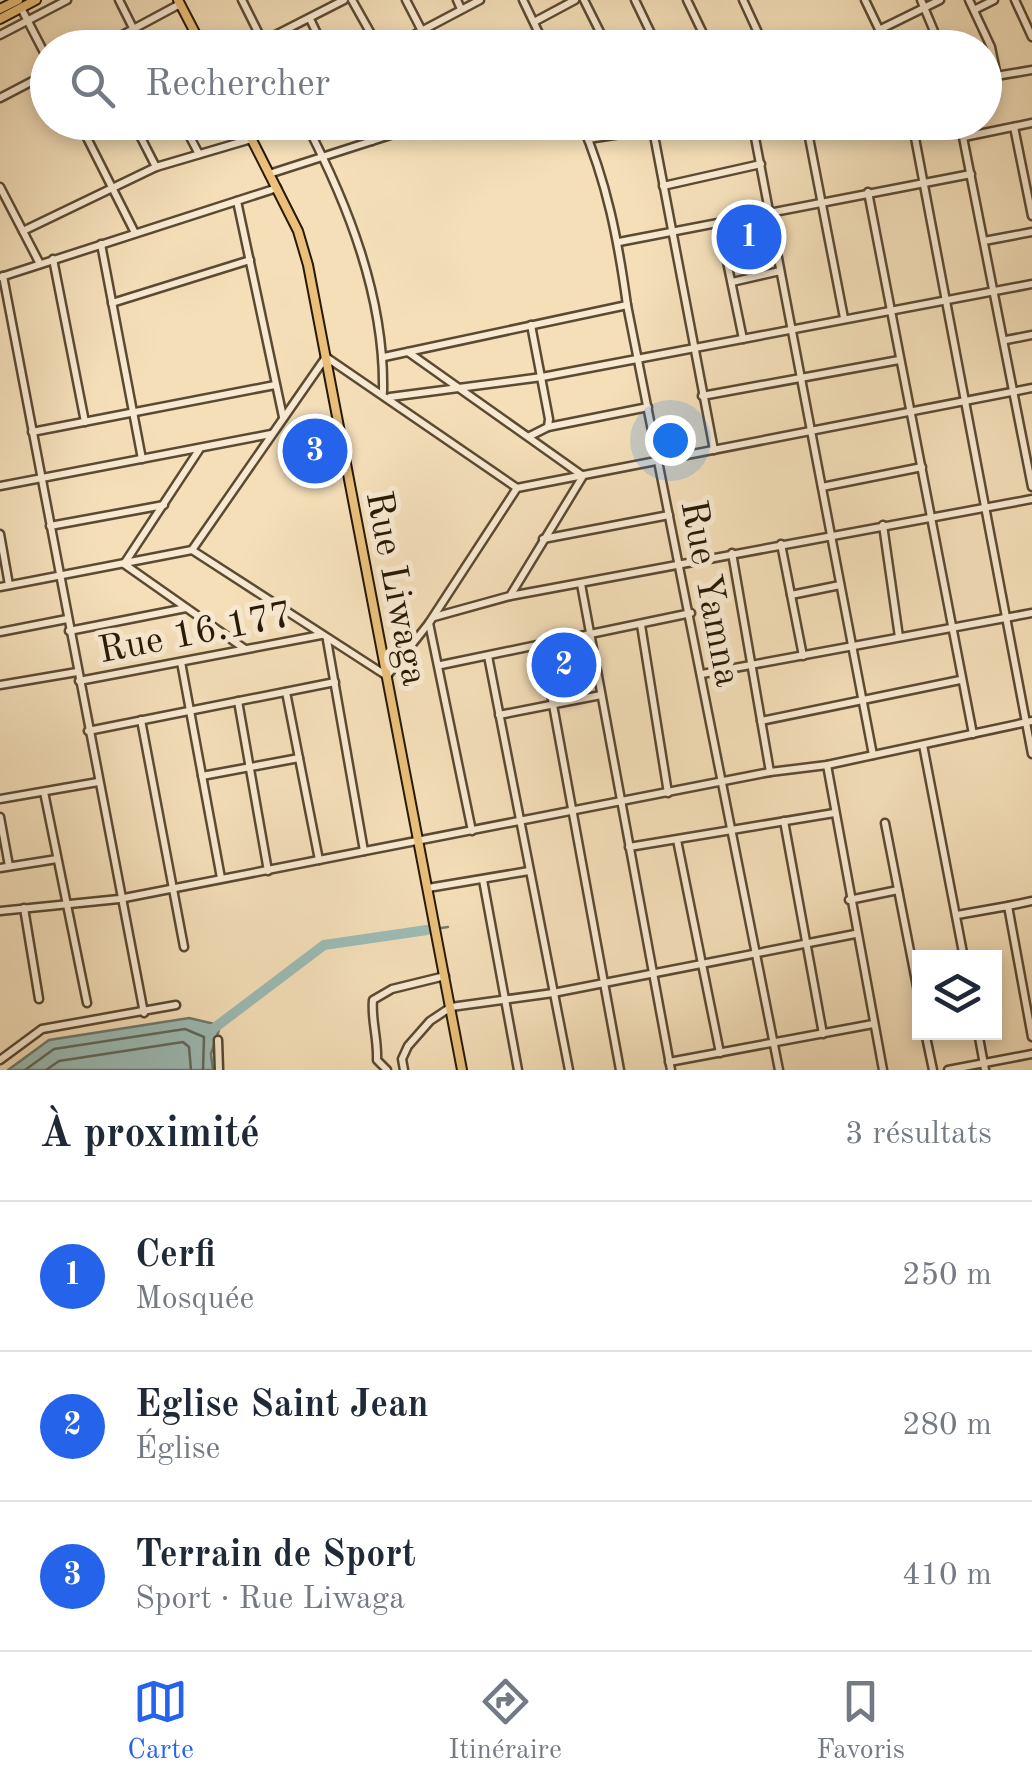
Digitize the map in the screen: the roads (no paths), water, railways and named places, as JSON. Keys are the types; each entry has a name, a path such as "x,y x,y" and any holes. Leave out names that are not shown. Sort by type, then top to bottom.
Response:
{"main road":[{"path":"0,9 36,0"},
{"path":"179,2 194,30"},
{"path":"0,19 19,4"},
{"name":"Rue Liwaga","path":"252,140 304,248 462,1070"}],"street":[{"path":"0,35 67,0"},
{"path":"118,0 134,29 179,2"},
{"path":"242,0 257,30"},
{"path":"290,30 344,0"},
{"path":"352,0 369,30"},
{"path":"406,0 421,30"},
{"path":"457,0 462,9"},
{"path":"424,30 480,0"},
{"path":"524,0 538,30"},
{"path":"534,22 575,0"},
{"path":"584,0 599,30"},
{"path":"635,0 649,30"},
{"path":"687,0 701,30"},
{"path":"743,0 757,30"},
{"path":"865,0 879,30 923,4 940,0"},
{"path":"969,0 983,30"},
{"path":"974,10 994,0"},
{"path":"1015,0 1032,37"},
{"path":"19,4 32,30"},
{"path":"923,4 934,30"},
{"path":"310,19 315,30"},
{"path":"1002,75 1032,70"},
{"path":"0,98 30,83"},
{"path":"1002,129 1032,123"},
{"path":"1014,126 1032,216"},
{"path":"89,140 134,231"},
{"path":"142,140 156,166"},
{"path":"192,140 199,154"},
{"path":"23,231 156,166 248,140"},
{"path":"315,140 350,210 384,357 386,395"},
{"name":"Rue Yamna","path":"588,140 602,168 618,242 627,305 691,612 729,832 779,1070"},
{"path":"652,140 714,450"},
{"path":"755,140 804,377 873,754"},
{"path":"809,140 844,318"},
{"path":"915,140 983,508 1029,722 1032,754"},
{"path":"964,140 1028,450 1032,487"},
{"path":"269,174 372,141"},
{"path":"663,186 760,164"},
{"path":"618,242 971,174"},
{"path":"0,187 40,264"},
{"path":"144,1013 119,900 2,276 276,188"},
{"path":"868,192 973,734"},
{"path":"237,201 283,418"},
{"path":"0,213 11,207"},
{"path":"719,223 743,339"},
{"path":"984,241 1032,232"},
{"path":"100,244 142,459"},
{"path":"53,259 85,422"},
{"path":"112,303 250,260"},
{"path":"732,282 780,272"},
{"path":"386,395 465,390 542,377 1032,284"},
{"path":"384,357 627,305"},
{"path":"531,325 548,427"},
{"path":"0,332 13,328"},
{"path":"1006,340 1032,335"},
{"path":"408,352 583,476"},
{"path":"0,535 4,586 192,550 326,358 386,395 518,488 1032,388"},
{"path":"702,396 900,360"},
{"path":"32,432 275,385"},
{"path":"530,436 548,427 648,407"},
{"path":"0,486 272,434"},
{"path":"124,564 199,450"},
{"path":"822,488 922,468"},
{"path":"510,596 583,476"},
{"path":"192,550 387,676 431,620 518,488"},
{"path":"431,620 510,596 830,534 1032,500"},
{"path":"50,526 164,504"},
{"path":"544,538 669,516"},
{"path":"884,525 899,637"},
{"path":"781,544 803,656"},
{"path":"732,553 770,772"},
{"path":"124,564 245,649"},
{"path":"581,584 670,1066 873,1024"},
{"path":"791,596 840,585"},
{"path":"70,631 186,608"},
{"path":"441,664 691,612"},
{"path":"702,674 1032,613"},
{"path":"0,632 67,619"},
{"path":"431,620 472,831"},
{"path":"641,625 668,793"},
{"path":"324,638 364,851"},
{"name":"Rue 16.177","path":"79,682 245,649 324,638"},
{"path":"542,644 620,1070"},
{"path":"488,656 568,1070"},
{"path":"181,662 220,878"},
{"name":"Rue 16.177","path":"0,685 77,672"},
{"path":"761,721 960,680"},
{"path":"88,731 335,682"},
{"path":"286,692 318,860"},
{"path":"500,715 601,694"},
{"path":"238,701 268,871"},
{"path":"140,720 184,947"},
{"path":"0,911 119,900 419,840 622,805 770,772 827,765 1029,722"},
{"path":"923,745 963,950"},
{"path":"202,776 299,758"},
{"path":"827,765 855,934 884,1070"},
{"path":"0,799 98,782"},
{"path":"44,792 87,1002"},
{"path":"629,847 834,812"},
{"path":"0,816 4,867 57,858"},
{"path":"784,821 824,1034"},
{"path":"885,822 912,961"},
{"path":"677,840 720,1053"},
{"path":"428,888 529,871"},
{"path":"483,880 518,1070"},
{"path":"850,900 898,890"},
{"path":"957,916 1032,900"},
{"path":"1008,906 1032,1036"},
{"path":"24,908 39,999"},
{"path":"377,1060 389,1070 402,1059 421,1030 451,1007 553,994 855,934"},
{"path":"368,1070 377,1060 374,998 445,976"},
{"path":"0,1060 42,1028 176,1005"},
{"path":"218,1040 219,1070"},
{"path":"927,1040 933,1070"},
{"path":"980,1040 985,1066"},
{"path":"948,1070 1032,1054"},
{"path":"402,1059 404,1070"}],"water":[{"path":"189,1018 215,1024 219,1030 211,1054 213,1070 8,1070 49,1040"}],"waterway":[{"path":"441,928 448,927"},
{"path":"209,1032 324,945 427,930"}],"place":[{"name":"Cerfi","path":"749,237"},
{"name":"Terrain de Sport","path":"315,451"},
{"name":"Eglise Saint Jean","path":"564,665"}]}
